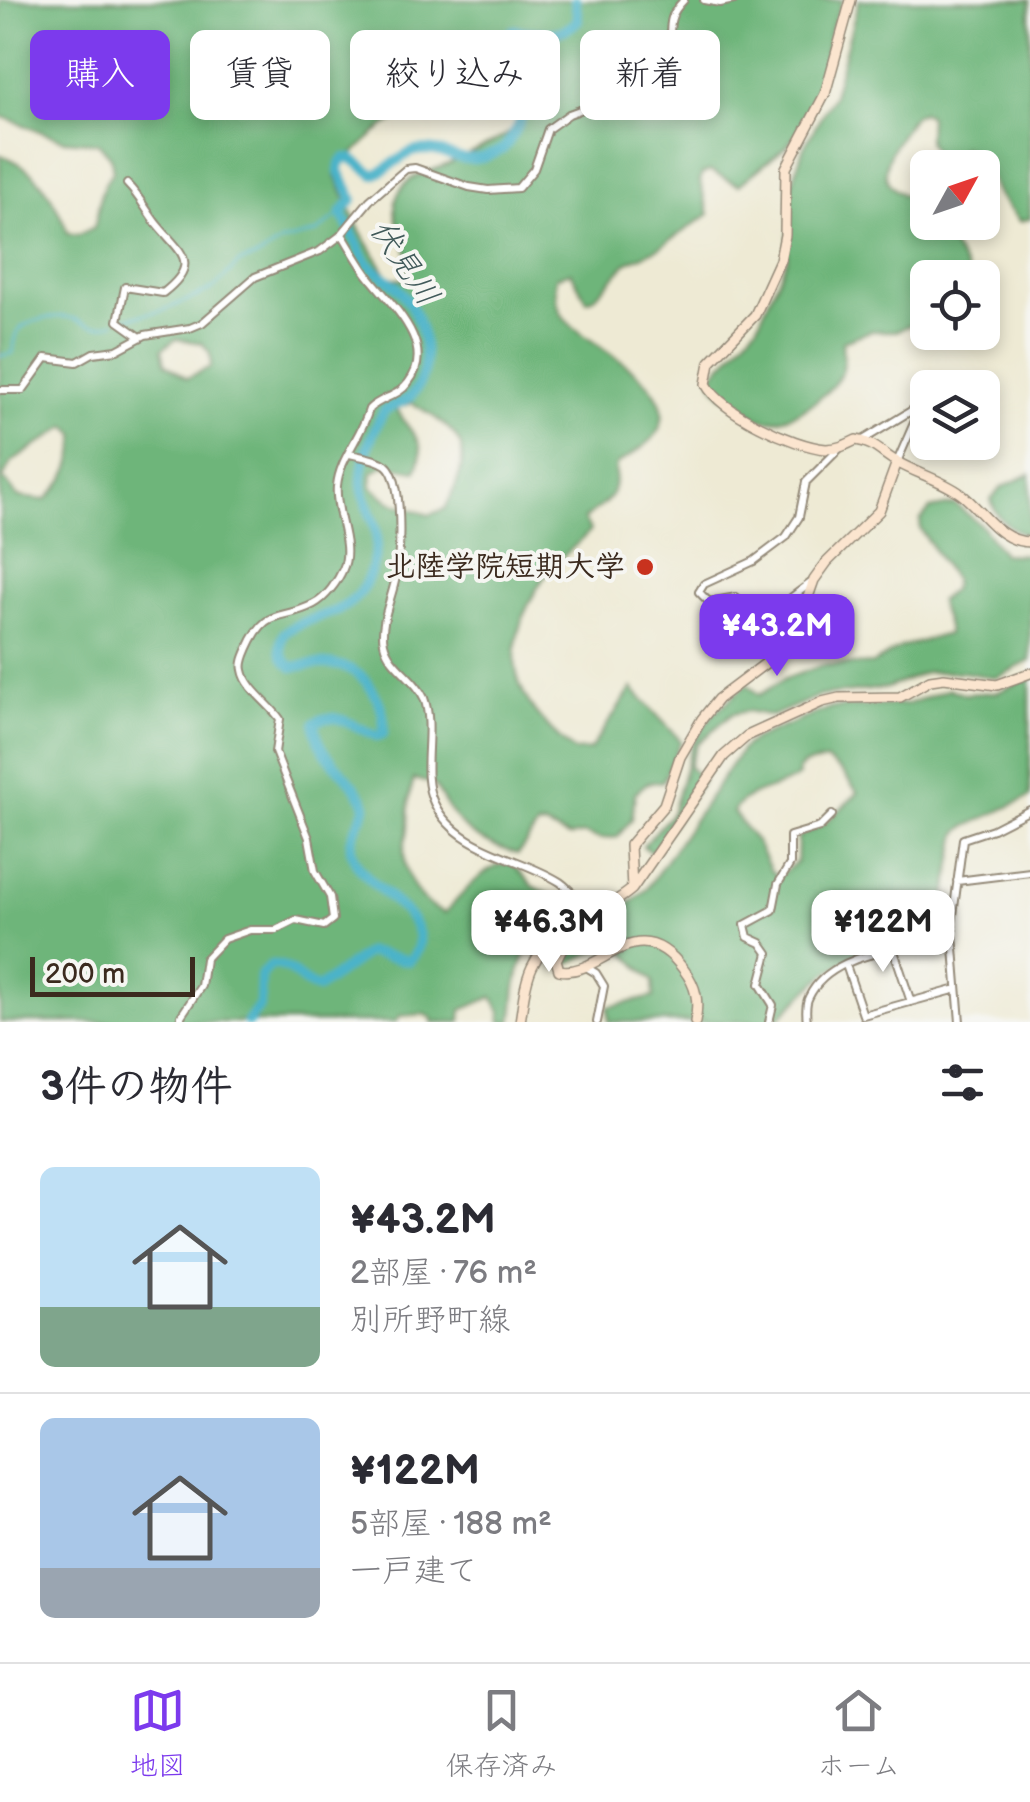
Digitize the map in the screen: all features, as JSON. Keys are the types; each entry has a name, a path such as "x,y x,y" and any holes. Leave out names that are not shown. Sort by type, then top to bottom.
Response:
{"street":[{"path":"0,390 28,387 46,358 76,362 93,353 118,350 140,337 202,323 255,277 320,251 406,169 415,168 488,190 518,188 534,169 548,129 568,114 606,100 635,75 667,58 670,19 684,0"},
{"path":"704,0 734,0"},
{"path":"851,0 824,94 786,168 785,235 780,260 755,315 710,362 705,379 712,394 756,425 809,446 840,448 862,440 910,411"},
{"path":"127,184 144,201 152,218 186,260 182,274 163,294 125,287 118,320 140,337"},
{"path":"181,1022 181,1016 202,986 205,959 224,939 250,930 276,930 296,920 324,926 333,920 330,897 311,860 310,838 275,752 280,718 242,670 258,628 268,619 314,604 342,572 346,550 336,509 340,472 353,455 369,409 408,384 416,356 404,317 368,275 342,234"},
{"path":"840,448 806,482 798,517 786,537 754,561 704,584 699,592 709,602 736,597 770,626 792,597 873,520 910,430"},
{"path":"862,440 962,495 1012,539 1030,542"},
{"path":"353,455 379,462 389,467 392,474 398,507 396,576 383,642 424,699 431,798 457,832 557,880 591,916"},
{"path":"632,889 630,845 664,805 680,757 702,719 718,699 778,654 801,617 814,580"},
{"path":"520,1022 533,963 573,924 632,889 724,756 747,736 839,698 900,697 930,680 944,678 997,685 1030,672"},
{"path":"960,1022 952,924 963,839 1030,810"},
{"path":"769,1022 773,1005 760,984 768,953 748,936 745,925 773,910 778,884 790,864 790,836 820,827 832,816"},
{"path":"957,881 1030,872"},
{"path":"573,924 556,964 558,970 586,967 617,947 659,947 676,959 690,978 698,998 695,1022"},
{"path":"807,1022 809,997 829,975 865,954 894,951 911,1002"},
{"path":"846,965 863,1015 957,989"},
{"path":"586,967 596,973 604,986 597,1022"}],"green space":[{"path":"0,0 843,0 830,32 820,80 797,133 787,146 739,185 710,171 702,174 700,182 709,214 659,248 628,262 594,298 587,301 571,272 556,277 563,317 650,386 660,402 662,419 650,441 616,465 610,498 584,519 590,531 541,582 518,632 517,674 536,713 574,751 590,750 632,688 681,741 663,781 647,783 635,793 632,819 617,837 568,837 545,826 537,827 518,854 476,837 451,812 434,784 414,779 404,860 415,889 428,904 445,913 483,874 512,863 533,886 552,896 559,905 527,950 519,971 512,1022 501,1022 501,1011 492,997 462,1010 461,1022 432,1022 424,1014 400,1016 396,1022 0,1022 0,155 24,167 43,185 68,233 78,235 94,227 102,191 113,172 111,157 98,143 63,140 0,116","holes":["350,30 560,30 560,120 522,120 518,126 404,185 395,212 408,268 405,280 388,277 359,229 335,174 370,138 396,120 350,120","176,339 202,343 210,353 211,367 187,378 165,363 162,349","412,403 455,435 463,458 445,509 429,515 390,502 371,486 372,473 384,465 416,471 419,443 397,408","67,426 76,435 74,455 59,486 45,500 18,497 3,478 12,462"]},
{"path":"859,0 1030,0 1030,219 1019,221 1000,197 1000,150 933,150 928,141 929,116 922,112 914,115 891,150 887,180 910,199 910,240 948,240 961,260 910,260 910,325 897,331 871,331 843,341 843,368 829,389 798,412 775,420 761,419 721,393 711,377 758,324 787,259 790,190 803,149 833,95"},
{"path":"1030,474 1027,535 1004,522 991,499 1002,487"},
{"path":"955,504 982,526 1003,554 1030,555 1030,661 996,678 962,672 927,672 887,688 819,696 772,716 748,711 732,714 697,744 689,766 702,781 652,853 643,846 672,813 692,744 714,713 747,684 759,695 785,679 823,665 872,664 902,647 947,634 939,601 952,590 954,581 921,530 920,521 930,509"},
{"path":"1030,678 1030,797 958,833 943,911 919,927 839,965 775,1022 609,1022 608,1007 654,997 653,981 626,954 622,944 605,946 570,963 563,954 593,925 622,910 646,890 742,749 754,739 829,708 908,704 949,689 965,694 998,692","holes":["826,760 843,773 858,793 824,824 798,837 797,862 778,876 733,812 754,794 799,776 803,765"]}],"waterway":[{"name":"伏見川","path":"248,1022 260,1005 261,975 271,965 284,967 318,988 368,952 409,961 418,946 418,932 410,918 357,864 351,843 366,805 328,756 315,723 339,719 377,736 383,734 384,724 379,702 359,675 328,664 292,667 281,647 284,633 345,606 364,586 376,537 363,490 365,456 384,411 405,401 419,384 425,356 419,325 406,298 367,262 341,213 353,199 339,171 340,163 345,158 353,159 374,175 416,151 475,159 503,149 515,133 523,106 504,38 514,30 548,33 572,26 578,20 575,0"},
{"path":"122,319 164,310 202,294 214,288 239,263 260,256 281,242 316,233 341,213"},
{"path":"0,356 13,353 18,331 35,321 62,317 94,326 115,322"}],"place":[{"name":"北陸学院短期大学","path":"645,567"}]}
